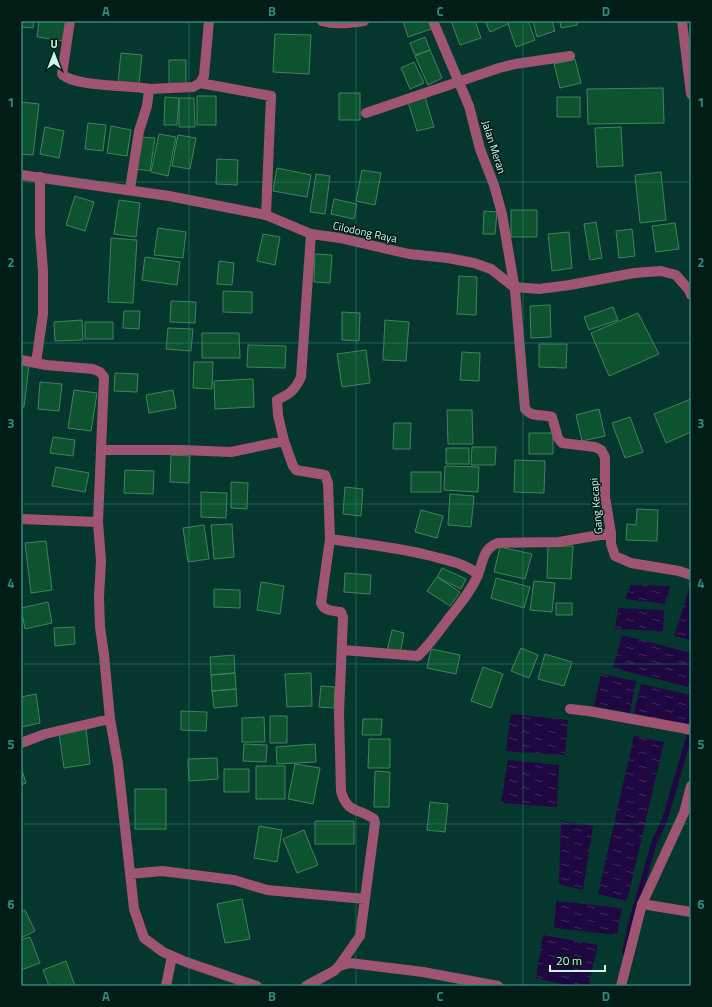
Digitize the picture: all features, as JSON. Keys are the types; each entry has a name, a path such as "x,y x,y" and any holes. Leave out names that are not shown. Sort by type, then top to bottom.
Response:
{"street":[{"path":"70,21 62,74 66,78 88,83 149,89 193,87 200,83 204,76 209,21"},
{"path":"322,21 332,24 349,24 364,21"},
{"name":"Jalan Meran","path":"433,21 469,106 480,149 494,185 502,214 514,287"},
{"path":"682,21 691,94"},
{"path":"366,113 499,68 515,64 570,56"},
{"path":"200,83 271,96 266,215"},
{"path":"130,190 139,131 147,106 149,89"},
{"name":"Cilodong Raya","path":"21,175 170,196 266,215 311,234 340,238 409,254 448,258 474,263 490,269 514,287"},
{"path":"36,363 43,314 43,271 40,232 40,177"},
{"path":"306,986 322,982 334,971 360,936 375,822 371,816 351,808 343,799 341,791 339,713 343,650 343,617 341,612 328,610 322,607 321,603 330,539 328,483 325,474 296,470 293,466 284,441 276,400 289,394 297,386 301,377 311,234"},
{"path":"514,287 539,289 570,285 634,273 661,271 676,275 689,290 691,295"},
{"name":"Gang Kecapi","path":"514,287 526,409 528,413 532,415 552,417 558,438 562,443 602,450 605,457 605,497 611,533 611,544 615,556 631,563 679,571 691,575"},
{"path":"21,360 46,365 94,369 100,372 104,377 98,522 101,561 99,597 100,627 110,719 118,764 134,909 144,938 163,952 186,962 257,986"},
{"path":"101,450 181,450 231,452 284,441"},
{"path":"21,519 98,522"},
{"path":"343,650 418,656 428,646 467,594 478,574 488,548 492,545 498,543 559,542 611,533"},
{"path":"330,539 399,548 462,564 478,574"},
{"path":"570,710 596,713 690,730"},
{"path":"21,743 46,734 110,719"},
{"path":"622,986 642,904 684,813 691,786"},
{"path":"130,874 162,871 234,880 267,890 365,899"},
{"path":"642,904 691,912"},
{"path":"166,986 172,956"},
{"path":"339,966 350,963 362,963 423,972 498,986"}],"water":[{"path":"631,585 670,586 665,604 625,599"},
{"path":"689,589 691,590 691,640 674,636"},
{"path":"618,608 664,610 663,631 615,629"},
{"path":"622,635 691,653 691,674 688,687 613,668"},
{"path":"601,674 636,681 630,713 594,706"},
{"path":"641,684 691,695 691,712 688,726 634,713"},
{"path":"511,714 568,720 565,755 506,751"},
{"path":"634,736 664,742 627,901 598,894"},
{"path":"508,760 559,765 557,807 501,803"},
{"path":"561,821 593,826 583,890 559,884"},
{"path":"556,901 622,908 617,935 554,928"},
{"path":"543,935 598,945 588,986 571,986 536,978"}],"building":[{"path":"21,21 34,21 33,28 21,27"},
{"path":"39,21 68,21 64,41 37,37"},
{"path":"403,21 431,21 434,28 408,37"},
{"path":"451,21 475,21 481,38 460,45"},
{"path":"485,21 506,21 508,24 490,32"},
{"path":"507,21 528,21 535,40 516,47"},
{"path":"533,21 552,21 555,31 537,37"},
{"path":"560,21 577,21 577,25 561,28"},
{"path":"275,34 311,35 309,74 273,72"},
{"path":"425,37 430,50 415,55 410,43"},
{"path":"430,50 442,78 428,85 415,56"},
{"path":"121,53 142,55 139,84 118,82"},
{"path":"575,59 581,83 560,88 554,64"},
{"path":"169,60 186,60 186,84 169,84"},
{"path":"414,62 424,83 410,89 401,68"},
{"path":"663,88 664,123 588,124 587,89"},
{"path":"339,93 360,93 360,120 339,120"},
{"path":"197,96 216,96 216,125 197,125"},
{"path":"165,97 179,98 177,125 164,125"},
{"path":"425,97 434,127 417,131 408,102"},
{"path":"557,97 580,97 580,117 557,117"},
{"path":"179,98 194,98 195,127 179,127"},
{"path":"21,102 39,104 33,155 21,154"},
{"path":"88,123 106,125 103,151 85,149"},
{"path":"111,126 131,130 127,156 107,153"},
{"path":"45,127 64,131 59,158 40,154"},
{"path":"621,127 623,166 597,167 595,128"},
{"path":"159,134 176,137 168,176 151,172"},
{"path":"178,135 196,138 190,169 172,166"},
{"path":"140,137 155,138 150,171 136,169"},
{"path":"217,159 238,160 237,185 216,184"},
{"path":"277,168 311,175 307,197 273,191"},
{"path":"362,170 381,173 375,205 356,201"},
{"path":"661,172 666,220 640,223 635,175"},
{"path":"316,174 330,176 325,214 310,212"},
{"path":"75,196 94,202 85,231 66,225"},
{"path":"334,199 357,204 354,219 331,214"},
{"path":"119,200 140,203 136,237 114,234"},
{"path":"511,210 537,210 537,237 511,237"},
{"path":"484,211 497,212 495,234 483,234"},
{"path":"596,222 602,258 590,260 584,224"},
{"path":"675,223 679,249 656,252 652,226"},
{"path":"158,228 186,232 183,258 154,255"},
{"path":"632,229 635,256 619,258 616,231"},
{"path":"569,232 572,268 552,271 548,234"},
{"path":"263,234 280,237 275,265 257,261"},
{"path":"111,238 137,240 133,303 108,302"},
{"path":"315,254 332,255 330,283 314,282"},
{"path":"145,257 180,262 177,285 142,280"},
{"path":"219,261 234,263 232,285 217,284"},
{"path":"459,276 477,277 476,315 457,314"},
{"path":"223,291 252,292 252,313 223,312"},
{"path":"171,301 196,302 195,323 170,322"},
{"path":"550,305 551,337 531,338 530,306"},
{"path":"613,307 618,320 589,330 584,317"},
{"path":"124,311 140,311 139,329 123,328"},
{"path":"342,312 360,313 359,341 342,340"},
{"path":"638,313 659,354 609,376 591,333"},
{"path":"82,320 83,340 55,341 54,322"},
{"path":"385,320 409,322 406,361 383,360"},
{"path":"85,322 113,322 113,339 85,339"},
{"path":"168,328 193,329 191,351 166,349"},
{"path":"202,333 239,333 240,358 202,358"},
{"path":"539,344 567,344 566,368 539,367"},
{"path":"248,345 286,346 285,368 247,367"},
{"path":"366,350 370,383 342,387 337,354"},
{"path":"462,352 480,353 479,381 460,380"},
{"path":"194,362 213,362 212,389 193,388"},
{"path":"21,365 29,365 24,407 21,407"},
{"path":"115,373 138,374 137,392 114,391"},
{"path":"253,379 254,407 215,409 214,381"},
{"path":"40,382 62,384 59,411 38,409"},
{"path":"74,390 97,393 91,431 68,428"},
{"path":"173,390 176,408 149,413 146,395"},
{"path":"691,399 691,432 666,443 654,414"},
{"path":"599,409 605,436 582,441 576,415"},
{"path":"447,410 472,410 473,444 448,444"},
{"path":"630,417 643,452 625,458 612,423"},
{"path":"394,423 411,423 410,449 393,449"},
{"path":"529,433 553,433 553,454 529,454"},
{"path":"53,437 75,440 73,456 50,453"},
{"path":"472,447 496,447 495,465 471,465"},
{"path":"446,448 469,448 469,464 446,464"},
{"path":"171,455 190,456 189,483 170,482"},
{"path":"515,460 545,461 544,493 514,492"},
{"path":"445,466 479,467 478,492 444,490"},
{"path":"56,467 89,473 85,492 52,486"},
{"path":"125,470 154,471 153,494 124,493"},
{"path":"411,472 441,472 441,492 411,492"},
{"path":"231,482 248,483 247,509 231,508"},
{"path":"345,487 363,489 361,516 343,514"},
{"path":"201,492 227,493 226,518 201,517"},
{"path":"450,494 474,496 471,527 448,525"},
{"path":"637,509 658,510 657,541 626,540 627,524 636,525"},
{"path":"421,510 443,516 437,538 415,532"},
{"path":"232,524 234,557 214,559 211,525"},
{"path":"204,525 209,559 188,562 183,528"},
{"path":"46,541 52,590 31,593 25,543"},
{"path":"548,546 573,546 571,579 547,578"},
{"path":"500,547 532,554 525,579 494,572"},
{"path":"442,568 466,579 461,589 437,577"},
{"path":"345,573 371,575 370,594 344,592"},
{"path":"437,577 460,592 450,606 427,591"},
{"path":"496,578 530,587 524,608 491,598"},
{"path":"534,581 555,583 552,612 530,610"},
{"path":"261,582 284,586 280,614 257,610"},
{"path":"214,589 240,590 240,608 214,607"},
{"path":"48,602 52,623 25,629 21,608"},
{"path":"556,603 572,603 572,615 556,615"},
{"path":"74,627 75,644 55,646 54,628"},
{"path":"392,630 404,633 400,654 387,651"},
{"path":"521,648 538,655 529,678 511,671"},
{"path":"431,649 460,655 456,674 427,668"},
{"path":"545,654 572,662 564,686 538,679"},
{"path":"234,655 235,673 211,675 210,657"},
{"path":"483,667 503,674 491,708 471,701"},
{"path":"235,673 236,689 212,691 211,675"},
{"path":"311,673 312,706 287,707 285,674"},
{"path":"321,686 335,687 334,708 319,707"},
{"path":"236,689 237,706 214,708 212,691"},
{"path":"36,694 40,723 21,727 21,697"},
{"path":"181,711 207,712 206,731 181,730"},
{"path":"270,716 287,716 287,743 270,743"},
{"path":"264,717 265,742 242,742 242,718"},
{"path":"363,719 382,719 381,735 362,735"},
{"path":"86,729 90,764 64,768 59,733"},
{"path":"369,739 390,739 390,768 368,768"},
{"path":"244,744 267,745 266,762 243,761"},
{"path":"315,744 316,762 277,764 276,747"},
{"path":"217,758 218,779 189,781 188,759"},
{"path":"295,764 320,768 313,804 288,799"},
{"path":"256,766 285,766 285,799 256,799"},
{"path":"21,767 26,783 21,785"},
{"path":"224,769 249,769 249,792 224,792"},
{"path":"375,771 390,772 389,807 374,807"},
{"path":"135,789 166,789 166,829 135,829"},
{"path":"430,802 448,804 445,832 427,830"},
{"path":"315,821 354,821 354,844 315,844"},
{"path":"259,826 282,830 277,862 254,858"},
{"path":"304,830 318,865 297,873 283,839"},
{"path":"242,899 250,939 225,943 217,904"},
{"path":"25,910 35,931 21,938 21,912"},
{"path":"30,937 40,963 21,970 21,940"},
{"path":"66,961 75,986 49,986 43,970"}],"waterway":[{"path":"625,952 631,923 654,843 665,819 691,730"}]}
